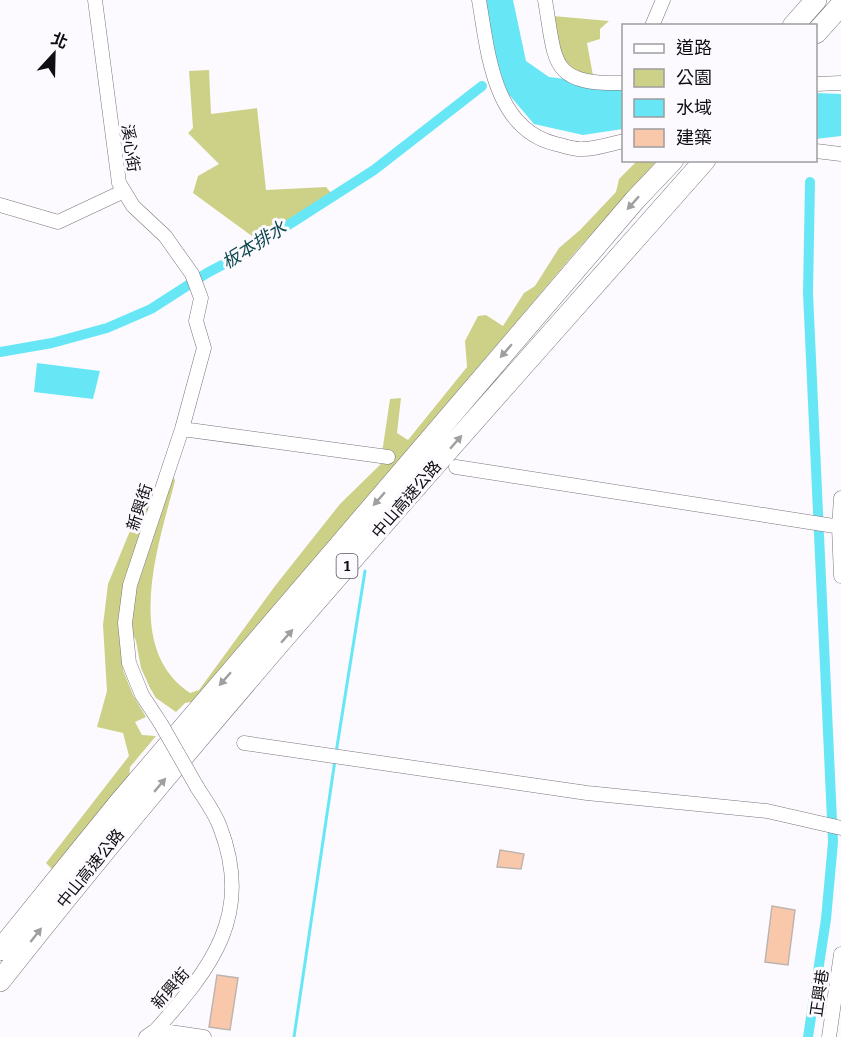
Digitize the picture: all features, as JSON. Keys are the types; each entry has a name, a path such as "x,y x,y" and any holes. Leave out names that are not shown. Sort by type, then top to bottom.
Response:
{"highway":[{"path":"796,24 816,0"},
{"path":"817,32 841,4"},
{"name":"中山高速公路","path":"0,950 134,785 620,218 671,162"},
{"name":"中山高速公路","path":"0,981 98,857 331,585 703,162"}],"street":[{"name":"溪心街","path":"95,0 117,177 122,192 133,206 165,236 193,275 201,297"},
{"path":"479,0 492,74 510,111 521,125 540,139 574,148 590,148 622,141"},
{"path":"545,0 556,60 565,72 587,83 622,83"},
{"path":"653,24 663,0"},
{"path":"817,84 841,83"},
{"path":"817,151 841,154"},
{"path":"0,205 58,222 122,192"},
{"name":"新興街","path":"151,1034 195,986 211,963 222,938 229,912 232,885 230,858 220,826 142,695 129,663 125,623 130,585 182,429 204,348 196,321 201,297"},
{"path":"182,429 388,457"},
{"path":"456,468 840,527"},
{"path":"841,498 841,576"},
{"path":"244,743 587,793 767,811 841,828"},
{"name":"正興巷","path":"829,1037 841,954"},
{"path":"151,1034 204,1037"}],"green space":[{"path":"553,16 609,21 600,29 600,39 587,43 594,81 585,79 560,60"},
{"path":"209,70 211,114 257,108 266,190 326,187 332,194 256,239 193,193 198,176 219,164 188,133 193,128 189,71"},
{"path":"636,162 656,162 578,249 196,701 185,703 176,712 156,698 141,668 136,641 131,630 135,589 172,472 175,481 155,563 151,593 151,622 157,650 169,674 190,693 199,690 275,586 340,504 387,458 382,453 390,399 401,398 397,433 408,440 467,367 465,341 478,316 486,315 503,326 524,293 535,286 559,248 580,230 616,192 619,179"},
{"path":"156,488 120,632 123,670 133,695 146,717 135,722 142,735 156,736 130,767 129,779 53,870 46,863 129,756 123,733 97,727 107,691 103,625 108,584 144,497"}],"water":[{"path":"481,0 513,0 526,61 549,77 622,86 622,129 583,135 534,124 505,90 496,65"},
{"path":"817,93 841,94 841,136 817,139"},
{"path":"37,363 100,371 93,399 34,392"}],"building":[{"path":"500,850 524,854 521,869 497,867"},
{"path":"772,906 795,910 788,965 765,962"},
{"path":"217,975 238,978 230,1030 209,1027"}],"waterway":[{"name":"板本排水","path":"0,352 52,343 107,328 151,309 207,273 243,254 374,170 482,86"},
{"path":"808,1037 826,919 833,842 808,293 810,182"},
{"path":"336,753 365,571"},
{"path":"294,1037 335,760"}]}
